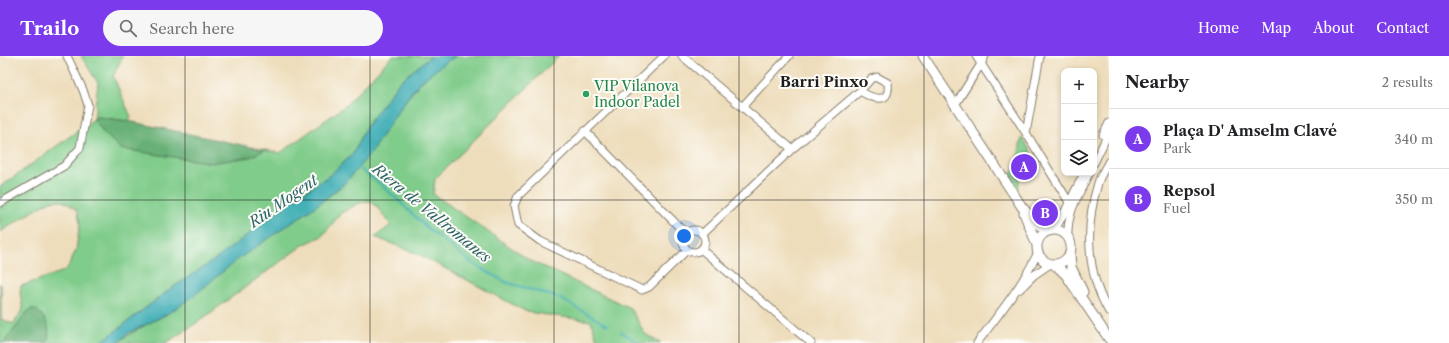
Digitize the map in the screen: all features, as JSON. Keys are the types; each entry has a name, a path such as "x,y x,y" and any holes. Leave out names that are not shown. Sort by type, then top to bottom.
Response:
{"main road":[{"path":"923,56 1022,207 1037,224 1050,231 1059,231 1068,239 1071,246 1071,266 1090,310"},
{"path":"1022,207 1040,258 1060,269 1066,275 1109,339"},
{"path":"1037,248 1042,236 1050,231"},
{"path":"1051,264 1062,263 1070,254"}],"street":[{"path":"0,203 64,166 80,148 88,105 83,90 67,56"},
{"path":"664,56 518,196 514,206 518,226 540,240 642,290 649,287 687,250"},
{"path":"682,56 792,149"},
{"path":"742,107 789,56"},
{"path":"976,56 1069,202"},
{"path":"955,105 985,56"},
{"path":"1026,133 1040,56"},
{"path":"702,234 792,149 860,91"},
{"path":"1097,147 1109,123"},
{"path":"585,131 686,234"},
{"path":"1097,157 1109,132"},
{"path":"1109,161 1098,182 1088,237 1092,265 1101,299 1109,312"},
{"path":"1050,231 1056,226 1082,176"},
{"path":"1068,239 1070,216 1089,176"},
{"path":"694,230 702,234 705,240 702,250 691,252 687,250 683,244 686,234 694,230"},
{"path":"977,343 1010,299 1034,261 1037,248"},
{"path":"702,250 811,343"},
{"path":"1010,299 1034,275 1051,264"}],"green space":[{"path":"81,56 123,56 113,76 131,117 128,121 98,117 94,119 98,83"},
{"path":"392,56 431,56 399,82 366,127 353,154 324,180 289,203 216,259 169,290 100,343 47,343 47,324 39,312 32,309 27,312 3,343 0,343 0,283 1,319 13,324 23,310 20,293 21,286 64,271 68,267 76,250 80,223 77,210 67,203 59,200 50,201 0,232 0,187 94,119 104,133 121,149 250,157 265,150 280,153 345,106"},
{"path":"457,56 559,56 435,179 433,194 529,260 630,308 645,334 661,343 598,343 591,321 527,312 418,254 375,237 391,225 377,207 372,202 368,201 357,204 341,213 322,236 303,245 195,324 166,343 117,343 187,301 238,259 344,184 372,150 414,90 426,77 440,66"},
{"path":"97,117 128,121 265,150 250,157 212,163 121,149 104,133 94,119"},
{"path":"1022,137 1039,165 1021,171 1017,195 1005,176 1015,169"},
{"path":"32,309 39,312 47,324 49,333 47,343 3,343 27,312"}],"water":[{"path":"431,56 457,56 447,61 419,83 402,105 370,154 346,182 316,206 237,260 191,298 169,313 129,333 117,343 100,343 169,290 216,259 289,203 330,175 353,154 366,127 399,82"}],"waterway":[{"name":"Riera de Vallromanes","path":"357,167 382,185 425,226 473,264 506,282 559,298 607,325"},
{"name":"Riera de Vallromanes","path":"621,332 639,343"}],"place":[{"name":"VIP Vilanova Indoor Padel","path":"586,94"},
{"name":"Plaça D' Amselm Clavé","path":"1024,167"},
{"name":"Repsol","path":"1045,213"}],"district":[{"name":"Barri Pinxo","path":"824,81"}],"water label":[{"name":"Riu Mogent","path":"283,201"}]}
